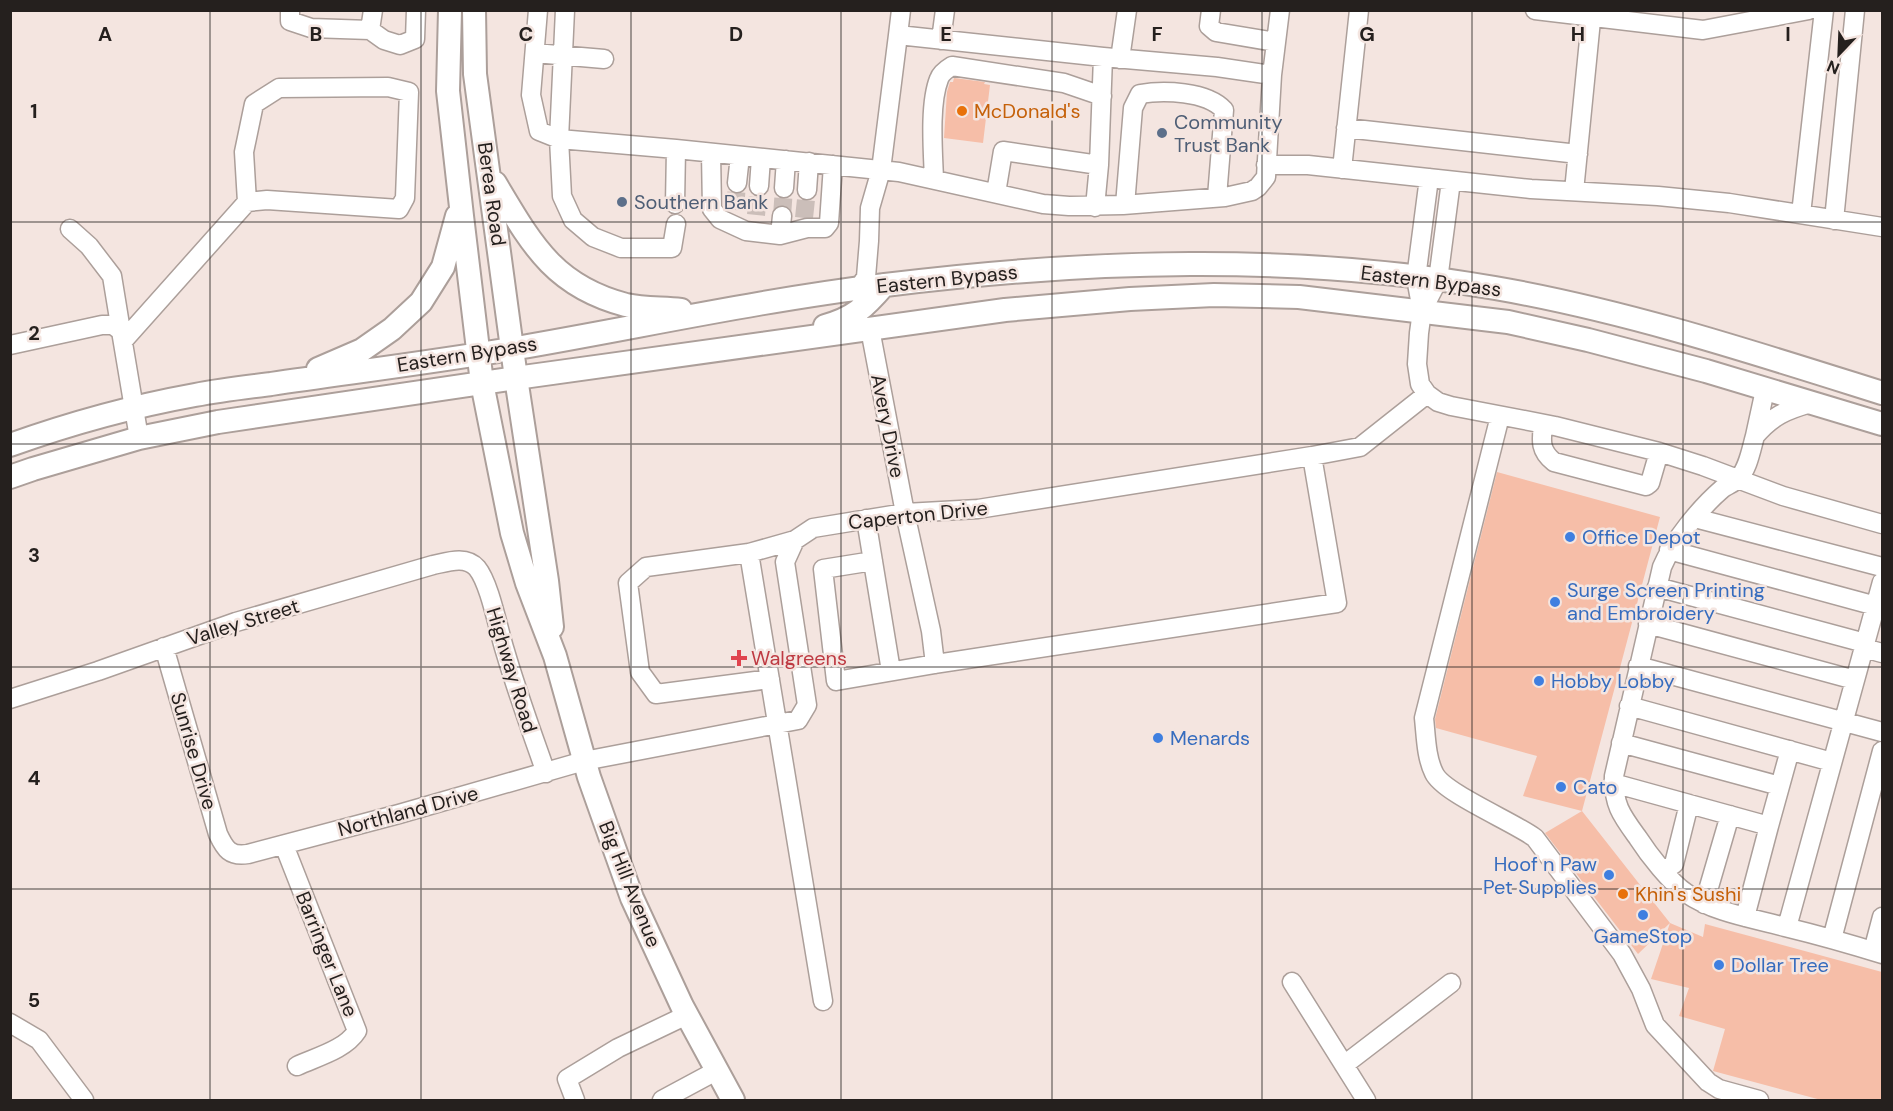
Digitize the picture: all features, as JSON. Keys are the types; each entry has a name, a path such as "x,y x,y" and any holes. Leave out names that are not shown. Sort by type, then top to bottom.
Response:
{"main road":[{"name":"Berea Road","path":"450,10 448,91 478,353"},
{"name":"Berea Road","path":"474,10 475,74 516,378"},
{"path":"489,174 533,245 562,274 581,287 628,305 709,312"},
{"path":"289,381 362,350 392,329 421,302 443,267 460,205"},
{"name":"Eastern Bypass","path":"10,445 134,409 196,395 513,348 709,312 859,288 1059,267 1220,264 1300,266 1496,288 1609,312 1722,342 1882,393"},
{"path":"748,346 840,321 865,307 884,285"},
{"name":"Eastern Bypass","path":"10,477 139,438 218,422 1005,310 1130,299 1204,296 1299,297 1508,322 1706,371 1882,424"},
{"name":"Big Hill Avenue","path":"478,353 512,533 527,583 555,656 584,761 632,898 687,1015 733,1101"},
{"name":"Big Hill Avenue","path":"516,378 547,581 555,656"},
{"path":"1765,390 1773,380 1791,379 1863,402 1882,403"}],"street":[{"path":"290,10 290,21 311,28 370,30 384,40 399,45 416,39 416,10"},
{"path":"370,30 373,10"},
{"path":"538,10 531,96 539,131 559,140 676,149 881,170 934,179 1043,204 1095,207 1217,197 1244,193 1258,187 1266,177 1272,75 1280,10"},
{"path":"565,10 559,140 562,196 573,220 593,237 621,248 672,248 676,224"},
{"path":"859,288 866,277 870,208 881,170 901,10"},
{"path":"941,40 945,10"},
{"path":"1095,207 1102,96 1127,10"},
{"path":"1211,10 1209,26 1216,32 1275,42"},
{"path":"1341,169 1359,10"},
{"path":"1534,10 1668,18 1703,30 1809,10"},
{"path":"1800,214 1824,10"},
{"path":"1834,220 1855,10"},
{"path":"1574,191 1592,14"},
{"path":"898,35 1217,67 1272,75"},
{"path":"535,53 604,59"},
{"path":"934,179 932,139 936,89 942,73 952,66 1064,83 1102,96"},
{"path":"122,336 247,202 267,200 399,209 405,198 409,92 388,87 279,88 254,104 244,152 247,202"},
{"path":"1125,205 1133,108 1140,94 1156,91 1194,95 1218,104 1224,110 1217,197"},
{"path":"1346,128 1578,154"},
{"path":"675,204 676,149"},
{"path":"996,193 1003,151 1099,165"},
{"path":"711,153 712,209 720,219 734,217 746,231 756,224 780,235"},
{"path":"737,183 740,156"},
{"path":"759,186 762,158"},
{"path":"784,188 786,160"},
{"path":"807,190 810,162"},
{"path":"780,235 803,223 825,228 829,223 833,165"},
{"path":"1266,165 1308,165 1531,189 1658,196 1729,204 1882,227"},
{"path":"1427,279 1429,178"},
{"path":"1451,181 1427,279 1422,311 1417,364 1420,384 1427,394 1438,402 1451,406 1596,435 1659,452 1816,506 1882,524"},
{"path":"780,235 782,216"},
{"path":"70,229 89,246 112,276 139,438"},
{"path":"869,241 884,285"},
{"path":"10,345 102,325 113,325 122,336"},
{"name":"Avery Drive","path":"870,329 905,513 931,631 935,664"},
{"path":"1765,390 1745,469 1737,480 1723,488 1695,518 1669,550 1662,567 1621,743 1613,783 1614,796 1622,816 1644,848 1683,892 1704,904 1878,952 1882,917"},
{"name":"Caperton Drive","path":"771,679 656,694 640,672 628,583 646,567 750,553 795,540 813,528 905,513 978,509 1360,447 1427,394"},
{"path":"1755,436 1767,423 1787,410 1811,403"},
{"path":"1500,416 1424,718 1428,755 1434,776 1460,796 1523,828 1535,837 1622,954 1641,989 1655,1025 1708,1082 1719,1089 1759,1101"},
{"path":"1543,424 1541,442 1549,458 1554,462 1646,486 1650,483 1659,452"},
{"path":"873,561 823,569 836,681 1337,603 1312,456"},
{"path":"1695,518 1882,567"},
{"path":"866,519 891,671"},
{"path":"584,761 798,720 807,705 785,562 795,540"},
{"path":"1669,550 1876,606"},
{"path":"750,553 823,1001"},
{"name":"Valley Street","path":"10,699 98,671 236,622 433,565 460,560 470,562 477,568"},
{"name":"Highway Road","path":"477,568 486,587 546,773"},
{"path":"1787,927 1882,582"},
{"path":"1657,587 1882,653"},
{"path":"1648,624 1855,680"},
{"name":"Sunrise Drive","path":"164,647 214,821 223,844 230,853"},
{"path":"1638,666 1882,732"},
{"path":"1629,706 1832,762"},
{"path":"1621,743 1780,786"},
{"path":"1745,917 1790,750"},
{"path":"1832,939 1882,751"},
{"name":"Northland Drive","path":"230,853 238,856 284,845 584,761"},
{"path":"1613,783 1769,826"},
{"path":"1664,871 1674,864 1689,804"},
{"path":"1704,904 1730,815"},
{"name":"Barringer Lane","path":"284,845 357,1031 341,1046 297,1066"},
{"path":"1292,982 1366,1101"},
{"path":"1344,1065 1451,983"},
{"path":"575,1101 567,1079 618,1048 687,1015"},
{"path":"10,1023 39,1040 84,1101"},
{"path":"662,1101 716,1071"}],"building":[{"name":"McDonald's","path":"954,78 985,82 984,84 990,85 983,143 944,138 947,92"},
{"path":"1497,472 1660,517 1582,811 1523,796 1537,756 1436,728 1435,719"},
{"path":"1582,811 1670,923 1638,954 1545,833"},
{"path":"1670,923 1703,937 1705,924 1882,972 1882,1101 1825,1101 1713,1071 1725,1029 1679,1016 1689,988 1651,979"}],"tunnel":[{"path":"735,210 737,183"},
{"path":"756,215 759,186"},
{"path":"782,216 784,188"},
{"path":"804,218 807,190"}],"place":[{"name":"McDonald's","path":"962,111"},
{"name":"Community Trust Bank","path":"1162,133"},
{"name":"Southern Bank","path":"622,202"},
{"name":"Office Depot","path":"1570,537"},
{"name":"Surge Screen Printing and Embroidery","path":"1555,602"},
{"name":"Walgreens","path":"739,658"},
{"name":"Hobby Lobby","path":"1539,681"},
{"name":"Menards","path":"1158,738"},
{"name":"Cato","path":"1561,787"},
{"name":"Hoof n Paw Pet Supplies","path":"1609,875"},
{"name":"Khin's Sushi","path":"1623,894"},
{"name":"GameStop","path":"1643,915"},
{"name":"Dollar Tree","path":"1719,965"}]}
